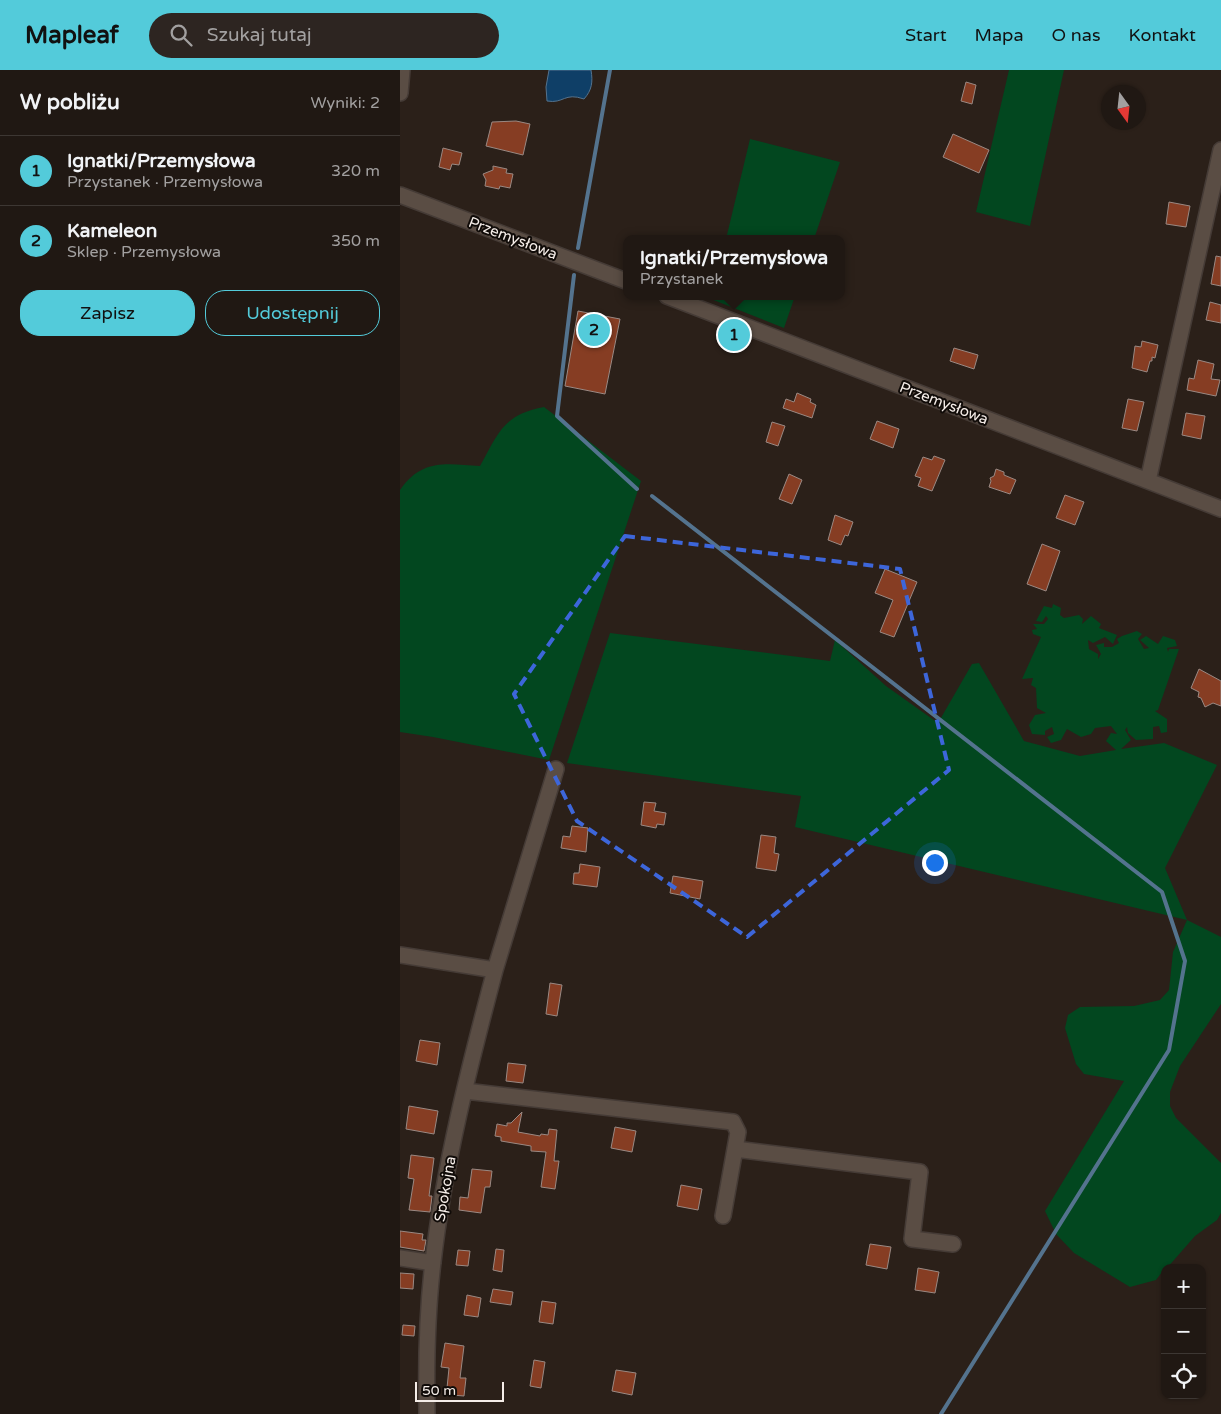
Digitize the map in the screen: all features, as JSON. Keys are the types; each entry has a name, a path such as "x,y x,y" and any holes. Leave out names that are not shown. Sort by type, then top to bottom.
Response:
{"street":[{"path":"400,93 402,70"},
{"path":"1148,481 1221,150"},
{"name":"Przemysłowa","path":"400,196 623,280"},
{"name":"Przemysłowa","path":"677,300 1221,509"},
{"name":"Spokojna","path":"427,1414 428,1329 433,1263 445,1179 496,970 556,769"},
{"path":"400,955 496,970"},
{"path":"465,1091 733,1122 738,1132 722,1216"},
{"path":"735,1149 920,1172 912,1239 953,1244"},
{"path":"400,1258 433,1263"}],"highlighted area":[{"path":"625,536 900,569 949,770 747,937 577,821 514,694"}],"green space":[{"path":"1009,70 1064,70 1030,226 976,212"},
{"path":"750,139 840,162 815,235 727,235"},
{"path":"714,300 794,300 784,328"},
{"path":"544,407 641,481 549,760 400,732 400,490 417,472 436,465 480,466 498,434 511,420 530,410"},
{"path":"1053,604 1061,608 1060,615 1064,618 1079,615 1083,619 1082,624 1091,616 1101,624 1099,628 1117,635 1113,644 1105,637 1093,643 1088,640 1089,649 1098,654 1098,659 1101,654 1096,645 1104,643 1104,647 1112,647 1119,643 1117,639 1137,631 1142,634 1138,639 1144,649 1149,648 1140,640 1146,636 1158,644 1163,636 1175,640 1177,646 1167,648 1168,652 1169,649 1179,649 1158,710 1155,711 1167,719 1167,732 1161,733 1159,726 1153,727 1153,739 1136,740 1128,733 1127,727 1125,730 1131,740 1121,749 1164,743 1217,765 1165,868 1187,920 795,827 801,796 567,763 610,633 830,661 835,640 886,686 938,723 972,664 979,663 1024,741 1080,756 1116,750 1106,741 1111,733 1117,734 1111,726 1095,728 1091,734 1081,737 1067,729 1061,740 1051,743 1047,737 1054,734 1052,727 1045,731 1045,735 1032,734 1029,725 1035,715 1046,713 1037,708 1036,688 1031,685 1033,678 1022,679 1041,637 1033,634 1032,630 1037,629 1033,624 1044,624 1048,619 1046,616 1042,622 1036,621 1044,606 1052,608"},
{"path":"1187,920 1221,937 1221,1004 1180,1066 1170,1092 1170,1106 1176,1118 1221,1163 1221,1213 1217,1220 1195,1236 1170,1264 1161,1264 1161,1273 1156,1280 1130,1287 1074,1253 1056,1234 1045,1211 1124,1081 1084,1074 1076,1064 1065,1028 1068,1015 1080,1007 1134,1006 1160,1000 1169,990 1173,952"}],"water":[{"path":"549,70 591,70 592,82 589,92 584,99 568,97 557,101 547,101 546,87"}],"building":[{"path":"966,82 976,85 972,104 961,101"},
{"path":"516,121 530,124 523,155 486,146 492,122"},
{"path":"953,134 989,150 979,173 943,157"},
{"path":"443,148 462,153 459,165 452,164 450,170 439,167"},
{"path":"493,166 507,169 506,173 513,174 510,188 500,186 499,189 485,186 486,180 483,174 493,170"},
{"path":"1169,202 1190,206 1186,227 1166,224"},
{"path":"1216,256 1221,257 1221,286 1211,284"},
{"path":"1210,302 1221,305 1221,323 1206,320"},
{"path":"578,311 620,319 605,394 565,386"},
{"path":"1142,341 1158,345 1155,358 1152,357 1147,372 1132,368 1135,346 1141,347"},
{"path":"954,348 978,355 974,369 950,361"},
{"path":"1198,360 1214,364 1211,379 1220,380 1216,396 1187,390 1189,378 1194,379"},
{"path":"797,393 811,399 810,402 816,405 812,418 783,408 786,399 794,402"},
{"path":"1128,399 1144,402 1137,431 1122,428"},
{"path":"1186,413 1205,416 1201,439 1182,435"},
{"path":"877,421 899,429 893,448 870,439"},
{"path":"772,422 785,426 778,446 766,442"},
{"path":"934,456 945,460 932,491 918,486 921,478 915,476 923,457 932,460"},
{"path":"996,469 1016,480 1010,494 989,487 990,478 994,476"},
{"path":"789,474 802,480 792,504 779,499"},
{"path":"1065,495 1084,502 1075,525 1056,518"},
{"path":"835,515 853,522 848,536 845,535 841,545 828,540"},
{"path":"1042,544 1060,551 1046,591 1027,584"},
{"path":"885,569 917,582 894,637 880,632 893,600 875,593"},
{"path":"1199,669 1221,681 1221,706 1213,703 1205,707 1201,698 1198,697 1199,692 1191,688"},
{"path":"644,802 656,803 654,811 666,813 664,825 657,824 656,828 641,825"},
{"path":"572,826 588,828 586,852 561,848 563,836 570,837"},
{"path":"761,835 776,837 774,853 779,854 776,871 756,868"},
{"path":"580,864 600,867 597,887 573,884 574,873 579,873"},
{"path":"673,876 703,881 700,899 670,893"},
{"path":"550,983 562,985 557,1016 546,1014"},
{"path":"420,1040 440,1043 437,1065 416,1061"},
{"path":"508,1063 526,1065 523,1083 506,1081"},
{"path":"409,1106 438,1111 434,1134 406,1129"},
{"path":"522,1112 518,1132 540,1136 541,1134 548,1135 549,1129 557,1130 554,1161 559,1161 555,1189 541,1187 546,1152 531,1151 531,1146 501,1141 501,1137 495,1136 497,1124 507,1126 507,1123 511,1123"},
{"path":"615,1127 636,1131 632,1152 611,1148"},
{"path":"411,1155 434,1158 429,1196 432,1196 430,1212 409,1210 414,1179 408,1178"},
{"path":"472,1169 492,1171 490,1187 485,1187 481,1213 459,1210 460,1197 468,1198"},
{"path":"681,1185 702,1189 698,1210 677,1206"},
{"path":"400,1231 423,1234 422,1240 426,1240 424,1251 400,1247"},
{"path":"870,1244 891,1247 887,1269 866,1265"},
{"path":"496,1249 504,1250 502,1272 493,1270"},
{"path":"458,1250 470,1251 468,1266 456,1265"},
{"path":"918,1268 939,1272 935,1293 915,1290"},
{"path":"400,1273 414,1274 413,1289 400,1288"},
{"path":"493,1289 513,1292 511,1305 490,1302"},
{"path":"467,1295 481,1298 478,1317 464,1315"},
{"path":"542,1301 556,1303 553,1324 539,1322"},
{"path":"403,1325 415,1326 414,1336 402,1335"},
{"path":"445,1343 464,1346 460,1378 466,1378 464,1396 452,1395 453,1389 447,1388 449,1368 441,1367"},
{"path":"534,1360 545,1362 541,1388 530,1386"},
{"path":"616,1370 636,1373 632,1395 612,1391"}],"waterway":[{"path":"578,248 610,70"},
{"path":"574,275 557,416 637,489"},
{"path":"652,496 1162,892 1185,961 1169,1050 941,1414"}],"place":[{"name":"Kameleon","path":"594,330"},
{"name":"Ignatki/Przemysłowa","path":"734,335"}]}
